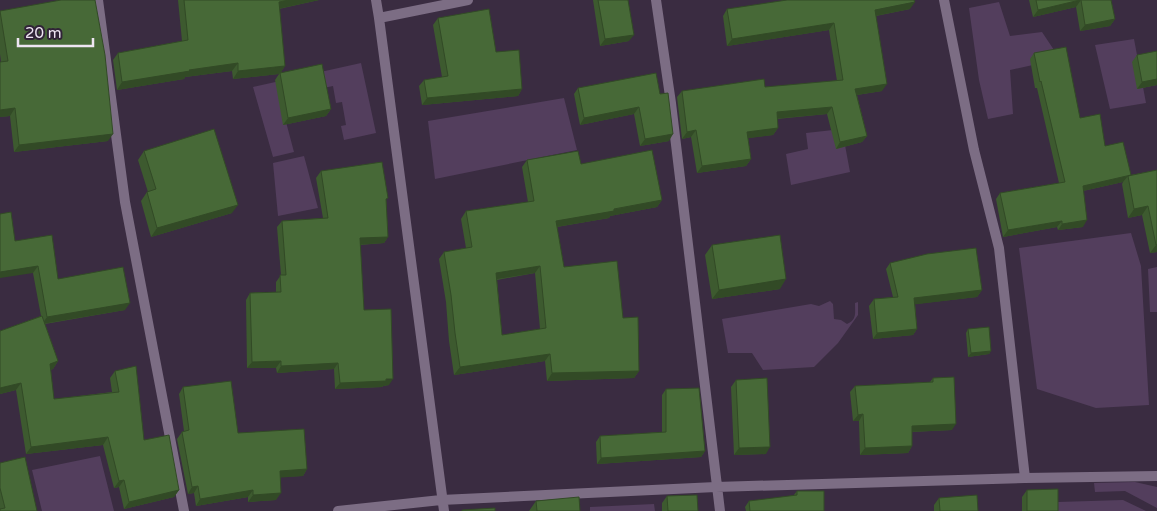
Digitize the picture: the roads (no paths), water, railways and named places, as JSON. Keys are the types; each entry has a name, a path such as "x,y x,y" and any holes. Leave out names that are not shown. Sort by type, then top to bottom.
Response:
{"street":[{"path":"98,0 124,202 184,511"},
{"path":"376,0 441,500 444,511"},
{"path":"379,18 468,0"},
{"path":"656,0 672,113 720,511"},
{"path":"944,0 974,150 999,248 1025,478"},
{"path":"338,511 441,500 716,487 1157,476"}]}
